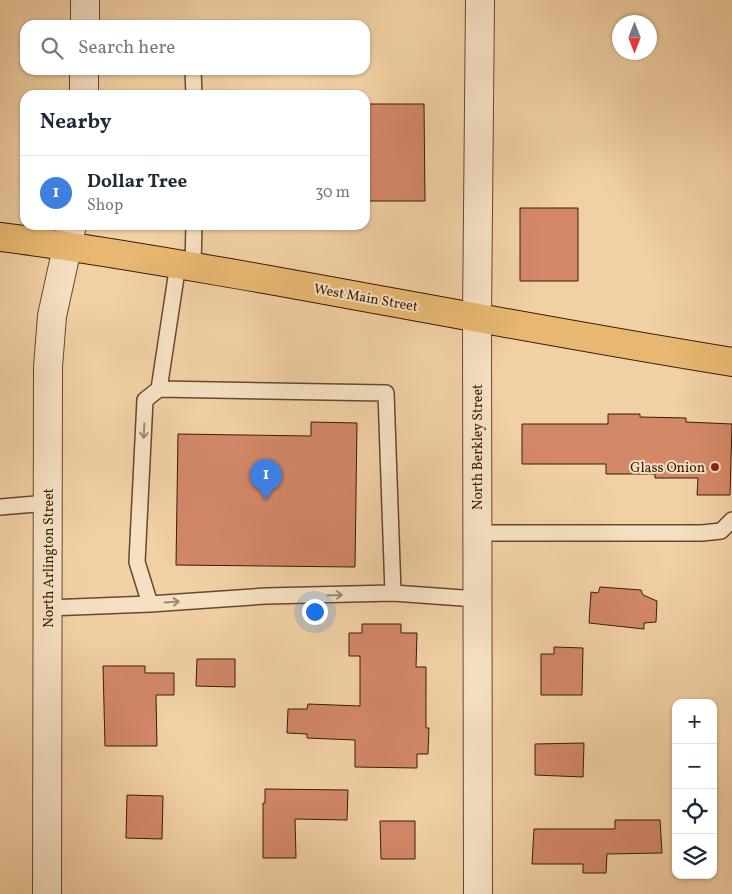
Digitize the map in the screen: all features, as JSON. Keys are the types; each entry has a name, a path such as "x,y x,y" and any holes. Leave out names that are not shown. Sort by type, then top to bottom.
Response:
{"main road":[{"name":"West Main Street","path":"0,237 70,235 185,266 477,317 596,340 732,362"}],"street":[{"path":"85,0 85,20"},
{"name":"North Berkley Street","path":"478,894 477,317 480,0"},
{"path":"84,75 84,90"},
{"name":"North Arlington Street","path":"46,894 49,358 52,316 70,235"}],"lane":[{"path":"193,75 194,90"},
{"path":"150,604 138,562 145,400 159,388 193,230"},
{"path":"159,388 386,393 393,594"},
{"path":"0,507 48,503"},
{"path":"477,533 702,533 721,530 732,520"},
{"path":"48,608 150,604 266,596 393,594 477,599"}],"building":[{"path":"370,104 424,104 425,201 370,201"},
{"path":"520,208 578,208 578,281 520,281"},
{"path":"608,414 640,414 640,417 686,418 686,422 732,424 730,495 697,495 698,478 655,478 655,474 606,474 606,464 522,464 522,424 608,424"},
{"path":"311,422 357,423 355,567 176,565 178,434 311,436"},
{"path":"600,587 641,590 643,595 657,601 656,622 644,623 644,629 589,623 591,592 598,593"},
{"path":"362,624 401,624 401,633 417,633 416,667 426,667 426,728 429,728 428,754 417,754 417,768 355,767 355,740 307,738 307,734 287,733 288,709 307,709 308,704 360,706 360,656 349,656 349,633 362,633"},
{"path":"554,647 583,648 582,695 541,695 541,654 554,654"},
{"path":"197,659 235,659 235,687 196,686"},
{"path":"103,666 145,666 145,673 174,673 174,695 156,695 157,746 105,746"},
{"path":"584,743 583,777 535,775 535,744"},
{"path":"265,789 348,790 347,820 295,819 296,858 263,858 263,803 265,803"},
{"path":"127,795 163,796 162,839 126,838"},
{"path":"615,820 660,820 662,853 607,854 606,873 583,873 583,864 532,864 534,829 615,829"},
{"path":"380,821 415,821 415,859 381,859"}],"place":[{"name":"Glass Onion","path":"715,467"},
{"name":"Dollar Tree","path":"266,500"}]}
